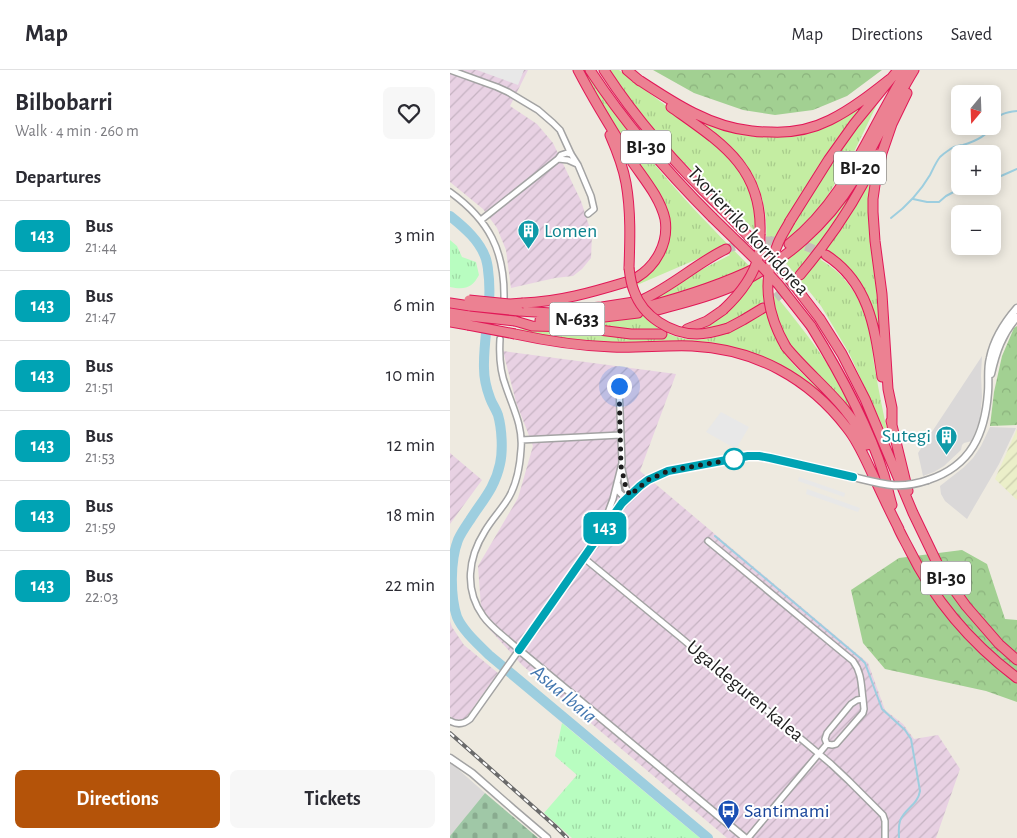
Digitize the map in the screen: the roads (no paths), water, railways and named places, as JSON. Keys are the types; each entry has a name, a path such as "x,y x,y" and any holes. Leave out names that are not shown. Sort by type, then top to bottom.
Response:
{"highway":[{"path":"578,70 602,114 655,196 665,219 663,246 648,268 636,278"},
{"name":"Txorierriko korridorea","path":"590,70 609,99 642,142 678,182 778,284 810,326 838,370 859,412 881,466 899,529 918,569 947,609 971,637 1017,678"},
{"name":"Txorierriko korridorea","path":"604,70 633,112 660,145 686,174 787,276 820,319 842,354 865,399 913,513 939,567 966,606 999,644 1017,660"},
{"path":"627,70 668,104 712,136 734,157 750,180 760,208 759,252 756,264 741,291 723,310 706,321 687,329"},
{"path":"891,502 864,438 854,421 832,395 798,363 777,332 771,316 767,291 769,270 776,246 790,221 829,159 854,124 898,70"},
{"name":"BI-20","path":"649,305 691,294 732,279 765,264 796,238 818,217 842,186 907,70"},
{"name":"BI-20","path":"649,305 690,301 739,283 768,268 805,239 840,201 853,181 914,70"},
{"path":"800,275 831,236 848,210 874,164 907,92 920,70"},
{"path":"636,78 678,105 724,126 751,131 777,132 798,131 830,121 859,104 890,79"},
{"path":"602,114 620,158 626,184 630,240 628,268 633,290 638,301 650,316 670,329 692,334 707,334 728,328 763,308"},
{"path":"892,124 882,153 873,199 875,241 882,294 892,426"},
{"path":"649,305 670,284 707,259 726,249"},
{"path":"826,256 834,260 847,273 862,293 867,304 874,326 887,404 913,513"},
{"path":"450,297 469,307 510,304 521,307 585,294 626,282"},
{"name":"N-633","path":"450,303 515,321 596,318 636,308 561,314 521,307"},
{"name":"N-633","path":"450,313 469,307"},
{"path":"515,321 532,326 575,327 631,334 662,334"},
{"path":"450,322 596,347 636,348 674,346 711,348 744,355 779,369 817,395 849,429 899,529"}],"street":[{"path":"450,70 497,87 521,99 554,123 560,130 570,154 578,165 588,187 594,209 588,214"},
{"path":"560,157 565,140"},
{"path":"481,220 560,157 567,153 570,154"},
{"path":"560,157 578,165"},
{"path":"450,192 481,220 487,229 503,270 504,299"},
{"path":"988,388 988,364 994,343 1002,325 1017,308"},
{"path":"450,721 461,724 470,719 601,533 628,497 648,480 668,471 748,456 770,458 890,486 909,486 942,475 955,466 971,450 980,434 984,420 988,388 998,348 1005,332 1017,317"},
{"path":"500,339 500,366 505,386 517,416 521,440 519,464 510,496 478,543 471,565 472,593 483,617 519,650 747,838 827,744"},
{"path":"619,386 621,466 618,489 619,492 628,497"},
{"path":"521,440 621,435"},
{"path":"621,466 628,497"},
{"path":"601,533 619,479"},
{"path":"708,541 853,661 858,668 863,699 863,713 838,742 834,745 827,744"},
{"name":"Ugaldeguren kalea","path":"584,558 848,780 882,815 885,838"},
{"path":"827,744 825,739 827,732 851,704 863,699"},
{"path":"450,753 450,759 472,772 547,838"}],"waterway":[{"path":"1001,115 1017,111"},
{"path":"891,218 908,204 917,193 941,156 954,147 967,144 984,135"},
{"path":"1001,176 1017,169"},
{"path":"913,199 939,202 951,193"},
{"name":"Asua Ibaia","path":"450,216 476,241 487,263 489,307 484,372 489,395 499,421 502,446 500,464 495,480 488,494 462,532 455,548 452,578 453,599 457,617 467,632 489,655 708,838"},
{"path":"715,536 865,663 882,709 905,730 911,739 920,791 917,800 900,821 899,838"}],"tunnel":[{"path":"726,249 751,242 776,241 800,245 824,254"},
{"path":"765,306 800,275"},
{"path":"500,339 503,307"}],"railway":[{"path":"450,733 567,838"}],"place":[{"name":"Lomen","path":"528,250"},
{"name":"Sutegi","path":"947,455"},
{"name":"Santimami","path":"728,830"}]}
